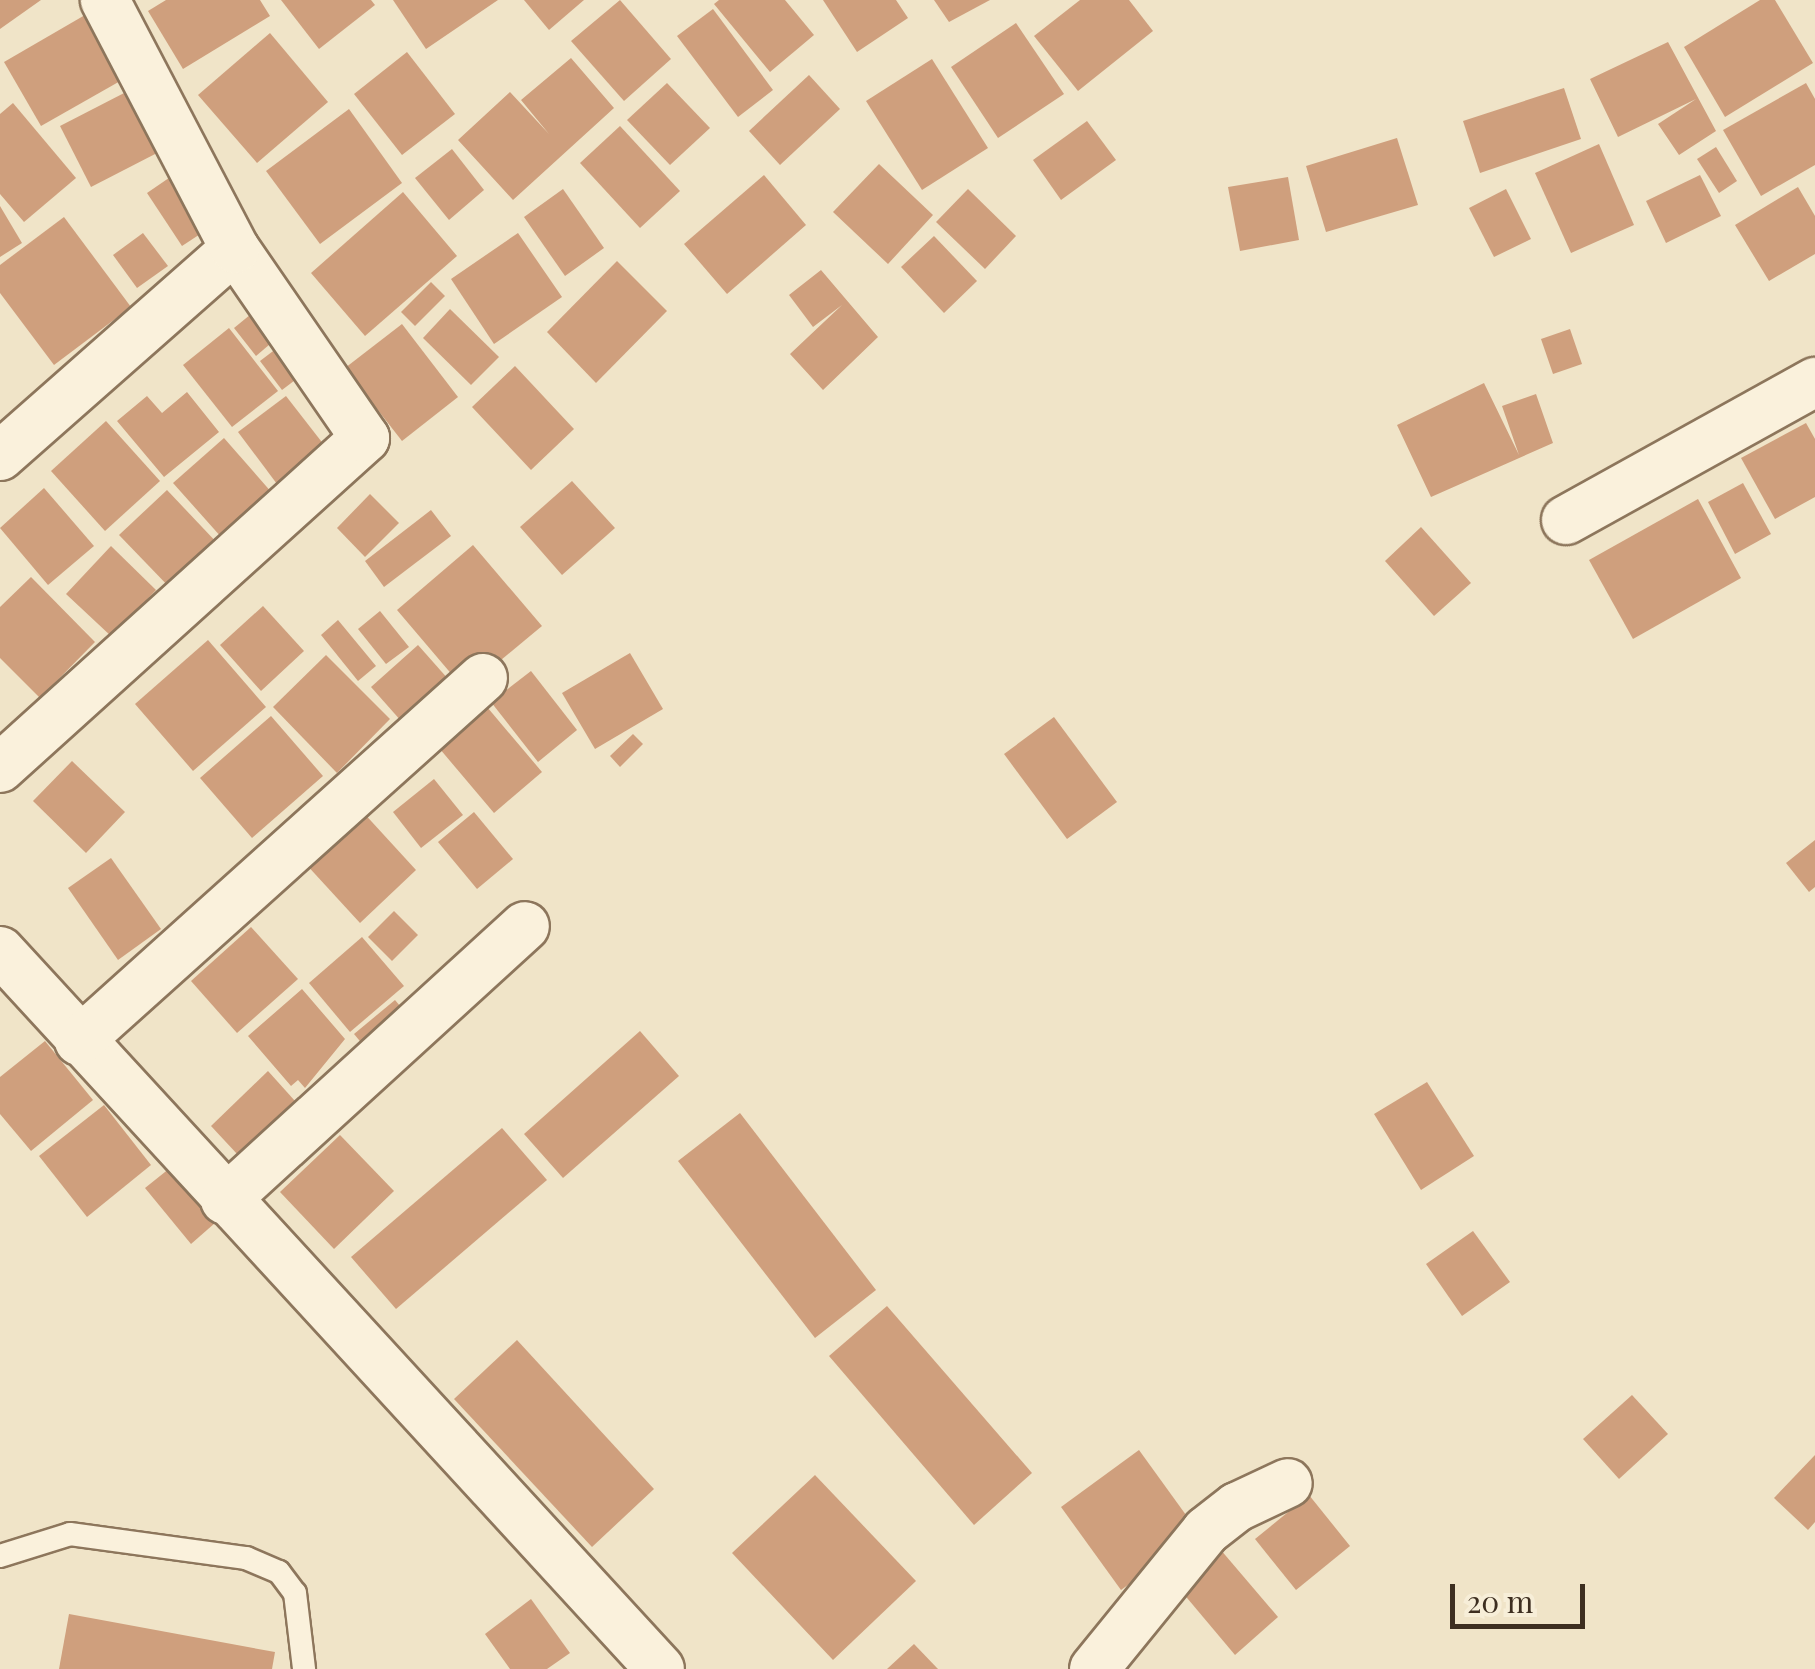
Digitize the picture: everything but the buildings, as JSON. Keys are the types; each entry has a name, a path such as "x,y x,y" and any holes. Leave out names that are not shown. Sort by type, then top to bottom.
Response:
{"street":[{"path":"0,768 365,438 235,249 105,0"},
{"path":"0,456 235,249"},
{"path":"1566,520 1815,382"},
{"path":"79,1040 483,678"},
{"path":"226,1200 525,926"},
{"path":"0,950 660,1669"},
{"path":"1094,1669 1206,1531 1237,1507 1288,1484"}],"lane":[{"path":"0,1556 70,1534 246,1558 278,1572 295,1593 304,1669"}]}
